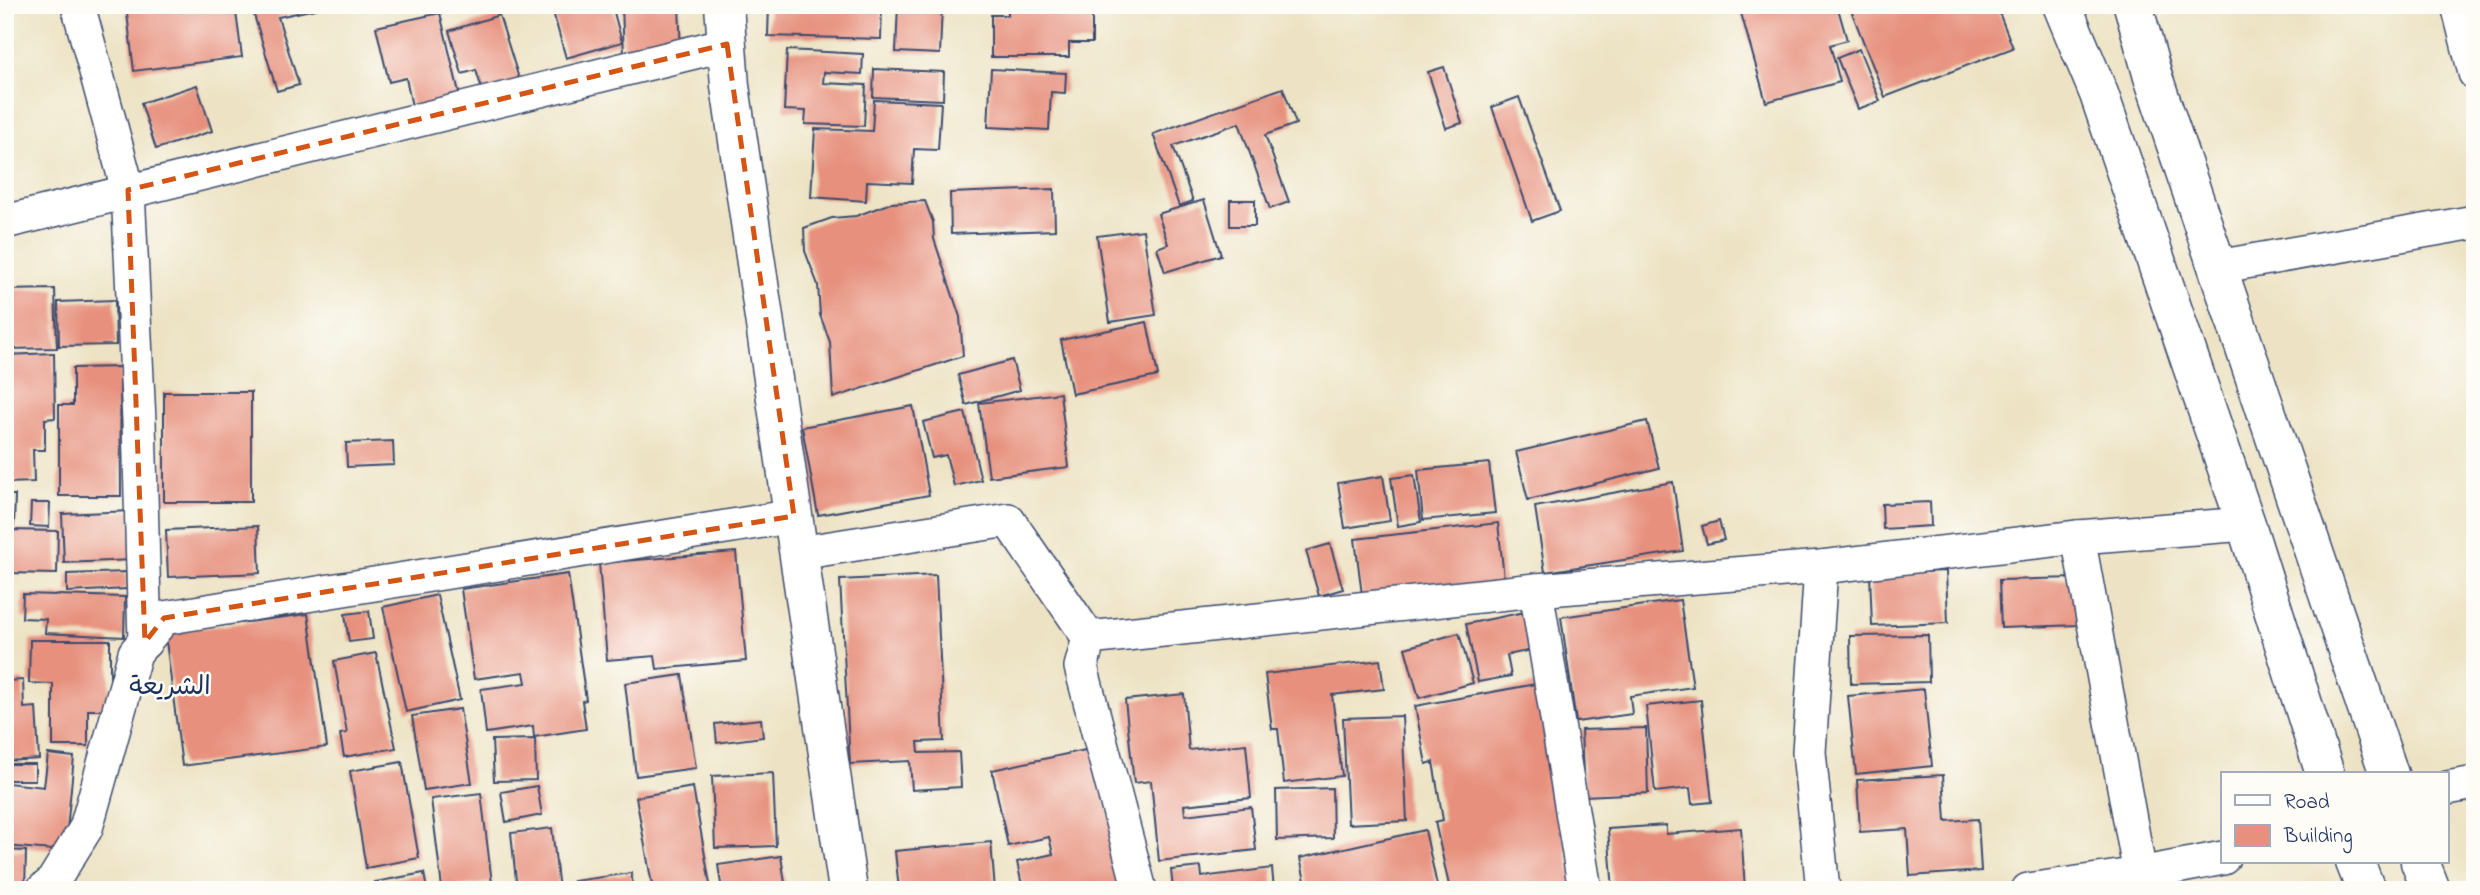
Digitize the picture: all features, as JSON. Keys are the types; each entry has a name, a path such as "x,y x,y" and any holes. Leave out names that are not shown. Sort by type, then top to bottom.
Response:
{"street":[{"path":"78,5 128,190 139,421 145,642"},
{"path":"724,5 730,86 848,890"},
{"path":"2062,5 2099,94 2246,524 2324,772"},
{"path":"2133,5 2153,77 2388,772"},
{"path":"2458,5 2475,73"},
{"path":"5,222 727,44"},
{"path":"2217,267 2475,222"},
{"path":"54,887 86,828 135,653 164,618 794,516"},
{"path":"799,553 1008,520 1089,638 1081,667 1140,890"},
{"path":"1089,638 1536,590 1821,567 2078,537 2246,524"},
{"path":"2078,537 2140,874"},
{"path":"1821,567 1809,752 1823,890"},
{"path":"1536,590 1585,890"},
{"path":"2448,788 2475,783"},
{"path":"2028,890 2140,874 2221,858"},
{"path":"2356,864 2366,890"},
{"path":"2421,864 2431,890"}],"highlighted area":[{"path":"727,44 794,516 164,618 145,642 128,190"}],"building":[{"path":"126,5 235,5 242,57 134,71"},
{"path":"251,5 319,5 320,8 278,17 299,85 277,91"},
{"path":"438,5 457,5 457,6 440,10"},
{"path":"551,5 612,5 622,42 566,58"},
{"path":"622,5 679,5 681,54 624,57"},
{"path":"769,5 882,5 881,39 768,36"},
{"path":"898,5 942,5 940,54 896,52"},
{"path":"1008,5 1092,5 1092,43 1069,43 1069,57 991,57 991,15 1008,15"},
{"path":"1724,5 1757,5 1757,6 1726,14"},
{"path":"1770,5 1837,5 1847,40 1830,45 1840,82 1766,102 1741,13"},
{"path":"1849,5 1996,5 2013,48 1885,97"},
{"path":"440,13 462,105 414,116 406,78 389,82 376,27"},
{"path":"499,15 521,85 484,96 476,70 462,74 449,31"},
{"path":"1859,49 1880,101 1858,109 1837,58"},
{"path":"787,50 863,54 862,74 824,72 823,83 866,85 864,126 805,124 806,111 784,110"},
{"path":"1444,67 1462,123 1446,128 1428,72"},
{"path":"874,69 944,72 943,100 873,97"},
{"path":"991,69 1066,73 1065,93 1051,92 1049,130 988,127"},
{"path":"197,85 212,131 156,149 141,103"},
{"path":"1283,88 1296,124 1265,135 1289,202 1270,209 1239,123 1173,146 1193,201 1179,206 1153,134"},
{"path":"1519,97 1560,211 1532,221 1492,107"},
{"path":"874,100 941,103 938,150 914,149 912,183 867,181 866,201 811,197 815,129 872,131"},
{"path":"1054,189 1055,230 951,234 950,193"},
{"path":"1204,200 1221,255 1165,272 1157,248 1168,244 1158,214"},
{"path":"1230,200 1255,200 1255,226 1230,226"},
{"path":"925,201 933,222 934,239 960,317 963,356 833,398 830,342 820,315 818,285 805,251 804,228 832,218 856,216 891,203"},
{"path":"1143,230 1156,315 1110,322 1097,236"},
{"path":"55,289 57,348 5,349 5,290"},
{"path":"115,300 116,345 59,346 58,302"},
{"path":"1147,322 1158,376 1072,394 1061,340"},
{"path":"54,353 55,418 45,419 45,450 33,450 34,482 5,483 5,355"},
{"path":"1012,360 1020,390 966,405 958,375"},
{"path":"120,367 121,496 59,496 59,405 73,405 73,368"},
{"path":"164,392 251,392 251,502 164,502"},
{"path":"1060,393 1069,467 989,477 979,403"},
{"path":"913,406 929,495 818,515 802,427"},
{"path":"965,412 981,480 954,486 946,455 932,458 923,422"},
{"path":"1647,421 1659,468 1528,500 1516,452"},
{"path":"393,441 394,465 347,467 346,443"},
{"path":"1489,463 1495,513 1423,520 1418,470"},
{"path":"1414,475 1421,522 1398,526 1391,478"},
{"path":"1383,476 1390,521 1345,528 1338,483"},
{"path":"1673,482 1683,551 1545,572 1535,507"},
{"path":"5,495 15,495 14,526 5,526"},
{"path":"1930,502 1931,526 1883,529 1882,504"},
{"path":"31,503 50,503 49,527 30,526"},
{"path":"131,511 133,560 64,563 62,514"},
{"path":"1719,521 1724,540 1707,544 1702,526"},
{"path":"1498,523 1505,587 1363,603 1355,539"},
{"path":"258,526 260,573 168,577 166,530"},
{"path":"11,530 58,531 57,574 10,573"},
{"path":"1330,544 1343,589 1319,596 1306,551"},
{"path":"736,552 746,661 657,669 655,656 607,660 599,563"},
{"path":"1946,571 1948,623 1872,626 1870,574"},
{"path":"126,572 127,589 67,592 67,574"},
{"path":"568,574 586,700 582,701 586,729 534,737 533,726 486,733 481,689 526,683 524,672 474,679 461,589"},
{"path":"936,575 944,741 918,742 919,753 959,752 961,787 912,790 910,761 850,764 840,580"},
{"path":"2076,578 2078,625 2001,628 1999,580"},
{"path":"23,594 125,597 124,637 45,633 46,619 22,618"},
{"path":"437,595 460,700 406,712 383,607"},
{"path":"1680,600 1693,687 1630,696 1632,714 1576,722 1561,617"},
{"path":"369,611 373,639 349,642 345,614"},
{"path":"1525,612 1532,650 1507,655 1511,676 1478,682 1466,624"},
{"path":"308,614 327,747 182,766 165,633"},
{"path":"1459,633 1473,683 1419,698 1405,648"},
{"path":"1928,635 1929,682 1851,684 1850,636"},
{"path":"30,640 110,640 110,710 88,710 88,746 53,746 53,684 29,683"},
{"path":"376,653 396,748 344,757 340,734 347,733 334,661"},
{"path":"1380,660 1384,689 1332,695 1342,776 1284,783 1278,729 1272,729 1265,674"},
{"path":"682,675 696,768 636,776 625,683"},
{"path":"23,680 24,708 36,707 39,759 6,761 5,681"},
{"path":"1536,684 1574,890 1450,890 1435,822 1443,820 1433,762 1426,764 1415,706"},
{"path":"1924,689 1932,766 1856,774 1848,696"},
{"path":"1184,694 1189,750 1246,744 1251,798 1184,805 1185,815 1251,807 1256,850 1159,861 1151,781 1134,783 1125,700"},
{"path":"1701,700 1712,802 1692,804 1690,788 1655,792 1646,706"},
{"path":"460,709 472,783 424,790 412,716"},
{"path":"1402,716 1407,821 1348,824 1343,718"},
{"path":"761,719 763,737 717,743 715,724"},
{"path":"1646,728 1648,793 1584,796 1581,730"},
{"path":"535,739 536,780 494,781 492,740"},
{"path":"1095,748 1127,890 1023,890 1017,862 1053,854 1049,837 1008,846 992,770"},
{"path":"48,754 74,757 65,851 5,846 8,783 44,787"},
{"path":"402,762 419,858 366,868 350,771"},
{"path":"5,764 35,764 35,780 5,780"},
{"path":"773,773 776,846 715,848 712,776"},
{"path":"1943,775 1946,821 1978,819 1981,871 1910,876 1907,829 1860,832 1857,780"},
{"path":"537,786 542,815 506,822 501,792"},
{"path":"693,787 711,890 653,890 636,797"},
{"path":"1332,788 1333,838 1277,840 1276,790"},
{"path":"481,793 492,883 442,888 431,799"},
{"path":"1666,825 1666,834 1741,828 1745,890 1613,890 1608,829"},
{"path":"552,828 559,890 517,890 511,833"},
{"path":"1425,830 1438,890 1307,890 1300,858"},
{"path":"991,842 995,890 899,890 895,851"},
{"path":"5,850 26,851 25,890 5,890"},
{"path":"781,856 786,890 722,890 718,865"},
{"path":"1201,867 1202,877 1272,868 1274,890 1173,890 1171,870"},
{"path":"424,873 427,890 377,890 375,882"},
{"path":"631,873 634,890 574,890 573,881"}],"district":[{"name":"الشريعة","path":"170,688"}]}
